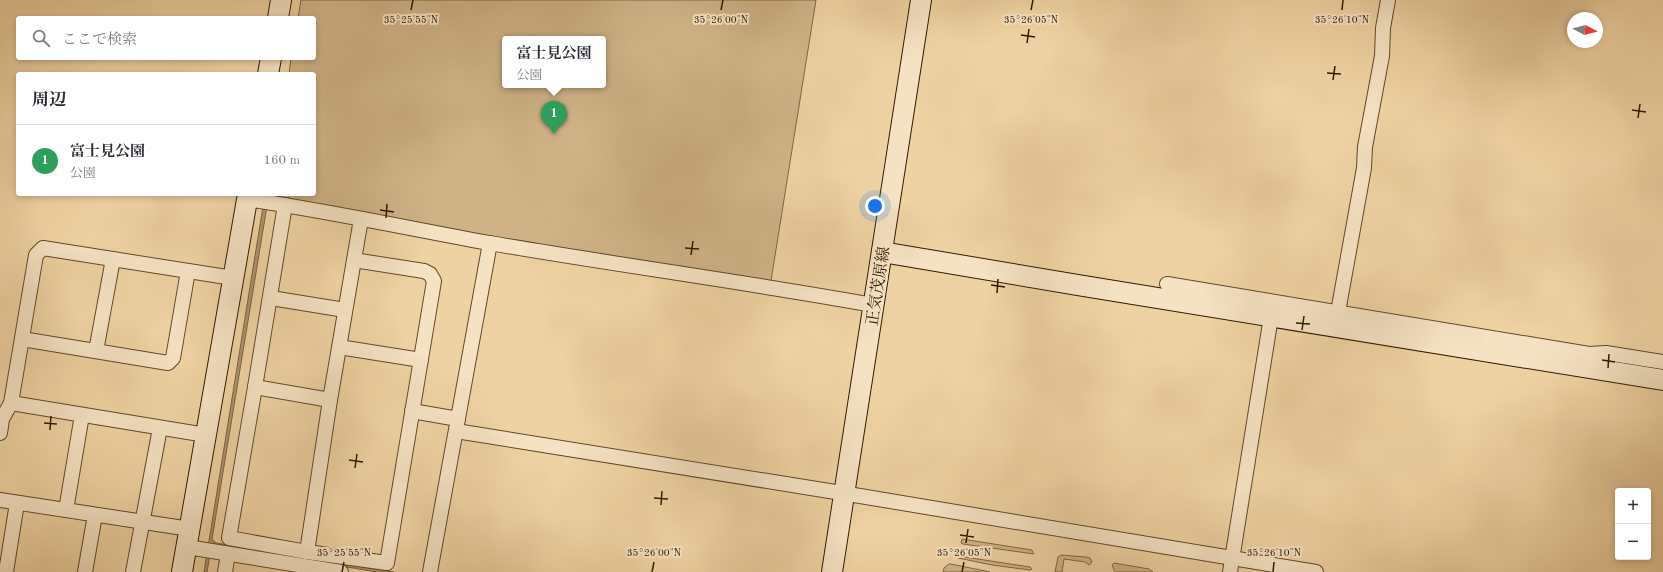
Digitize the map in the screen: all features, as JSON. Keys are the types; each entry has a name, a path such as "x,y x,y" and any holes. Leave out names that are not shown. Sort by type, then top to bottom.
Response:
{"street":[{"path":"278,16 281,0"},
{"name":"正気茂原線","path":"832,572 921,0"},
{"path":"1338,312 1364,168 1365,147 1382,56 1383,28 1388,0"},
{"path":"268,72 271,60"},
{"path":"182,572 247,197 490,243 874,305"},
{"path":"285,205 271,298 229,538 307,552 387,563 434,281 430,274 424,271 354,260"},
{"path":"307,552 360,219"},
{"path":"430,572 490,243"},
{"path":"0,433 2,419 11,403 36,255 43,248 233,278"},
{"path":"882,252 1151,298 1663,380"},
{"path":"96,351 113,259"},
{"path":"22,339 168,363 173,358 188,271"},
{"path":"1167,284 1589,354 1606,354 1663,362"},
{"path":"271,298 345,310"},
{"path":"1231,565 1271,317"},
{"path":"339,347 421,360"},
{"path":"255,387 330,400"},
{"path":"11,403 206,435"},
{"path":"412,411 457,426 845,494 1231,565 1316,572"},
{"path":"66,510 82,415"},
{"path":"133,572 160,428"},
{"path":"0,500 142,522 228,554 341,572"},
{"path":"6,572 17,503"},
{"path":"85,572 95,515"},
{"path":"225,572 228,554"}],"shaded area":[{"path":"301,0 816,0 770,287 267,203 268,196 316,196 316,72 289,72 291,60 316,60 316,16 298,16"},
{"path":"265,196 269,196 212,539 216,543 394,572 377,572 214,545 212,543 207,572 204,572"},
{"path":"962,539 1032,550 1034,554 963,544 961,543"},
{"path":"1061,555 1086,557 1090,558 1092,562 1089,565 1085,562 1064,559 1062,572 1055,572 1058,557"},
{"path":"958,556 1030,567 1032,569 992,565 958,558"},
{"path":"1114,563 1149,569 1153,572 1115,572 1112,565"},
{"path":"949,564 990,572 943,572 944,568"}],"place":[{"name":"富士見公園","path":"554,134"}]}
